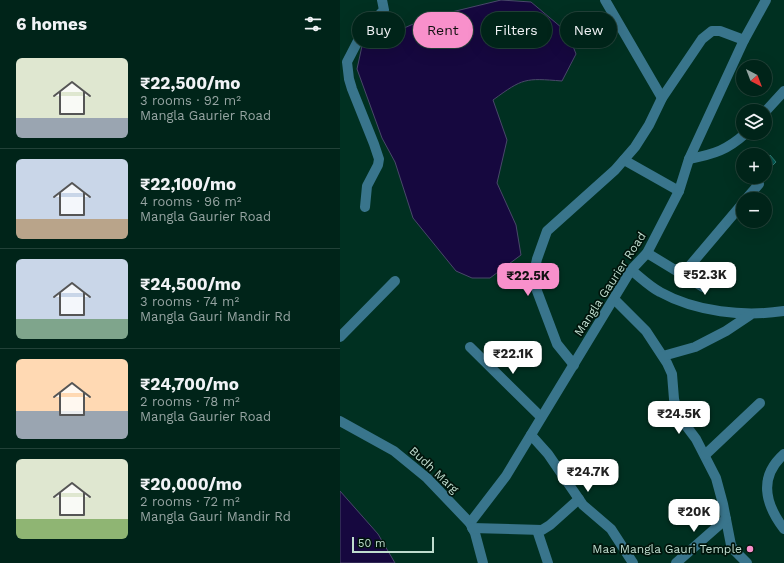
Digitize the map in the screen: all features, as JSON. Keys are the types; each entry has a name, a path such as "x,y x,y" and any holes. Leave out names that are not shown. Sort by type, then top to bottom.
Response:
{"street":[{"path":"605,0 662,98"},
{"name":"Mangla Gaurier Road","path":"471,525 497,489 531,435 631,270 647,253 679,192 689,159 744,40 766,0"},
{"path":"365,207 367,186 378,165 379,159 348,79 347,62 362,33 384,10 385,1"},
{"path":"574,365 557,344 537,291 535,268 539,249 547,231 624,160 642,138 662,98 702,39 712,31 720,31 744,40"},
{"path":"772,104 784,91"},
{"path":"689,159 711,155 728,148 738,140"},
{"path":"624,160 679,192"},
{"path":"752,192 759,184"},
{"path":"682,275 736,211"},
{"path":"647,253 703,287"},
{"path":"631,270 660,292 703,307 750,315 784,311"},
{"path":"340,337 395,281"},
{"path":"614,299 639,322 663,356 672,374 674,399 678,415 705,455 720,491 731,545 747,563"},
{"path":"663,356 695,348 726,331 750,315"},
{"path":"470,347 541,417"},
{"path":"705,455 760,403"},
{"name":"Budh Marg","path":"340,421 394,451 427,478 471,525 483,563"},
{"path":"531,435 548,454 579,500 593,515 611,528 633,563"},
{"path":"784,454 772,467 769,474 767,492 772,509 784,529"},
{"path":"471,525 542,530 579,500"},
{"path":"676,563 726,519"},
{"path":"537,530 548,563"}],"shaded area":[{"path":"501,0 531,2 543,12 481,12 481,48 552,48 552,20 560,26 560,48 574,48 576,54 562,81 525,81 511,87 493,100 507,140 497,183 516,225 521,255 490,278 472,278 456,271 413,218 395,162 382,138 357,69 362,48 405,48 405,28 413,24 413,48 473,48 473,12 452,12"},
{"path":"340,491 378,534 395,563 340,563"}],"building":[{"path":"772,157 776,162 772,166"}],"place":[{"name":"Maa Mangla Gauri Temple","path":"750,549"}]}
